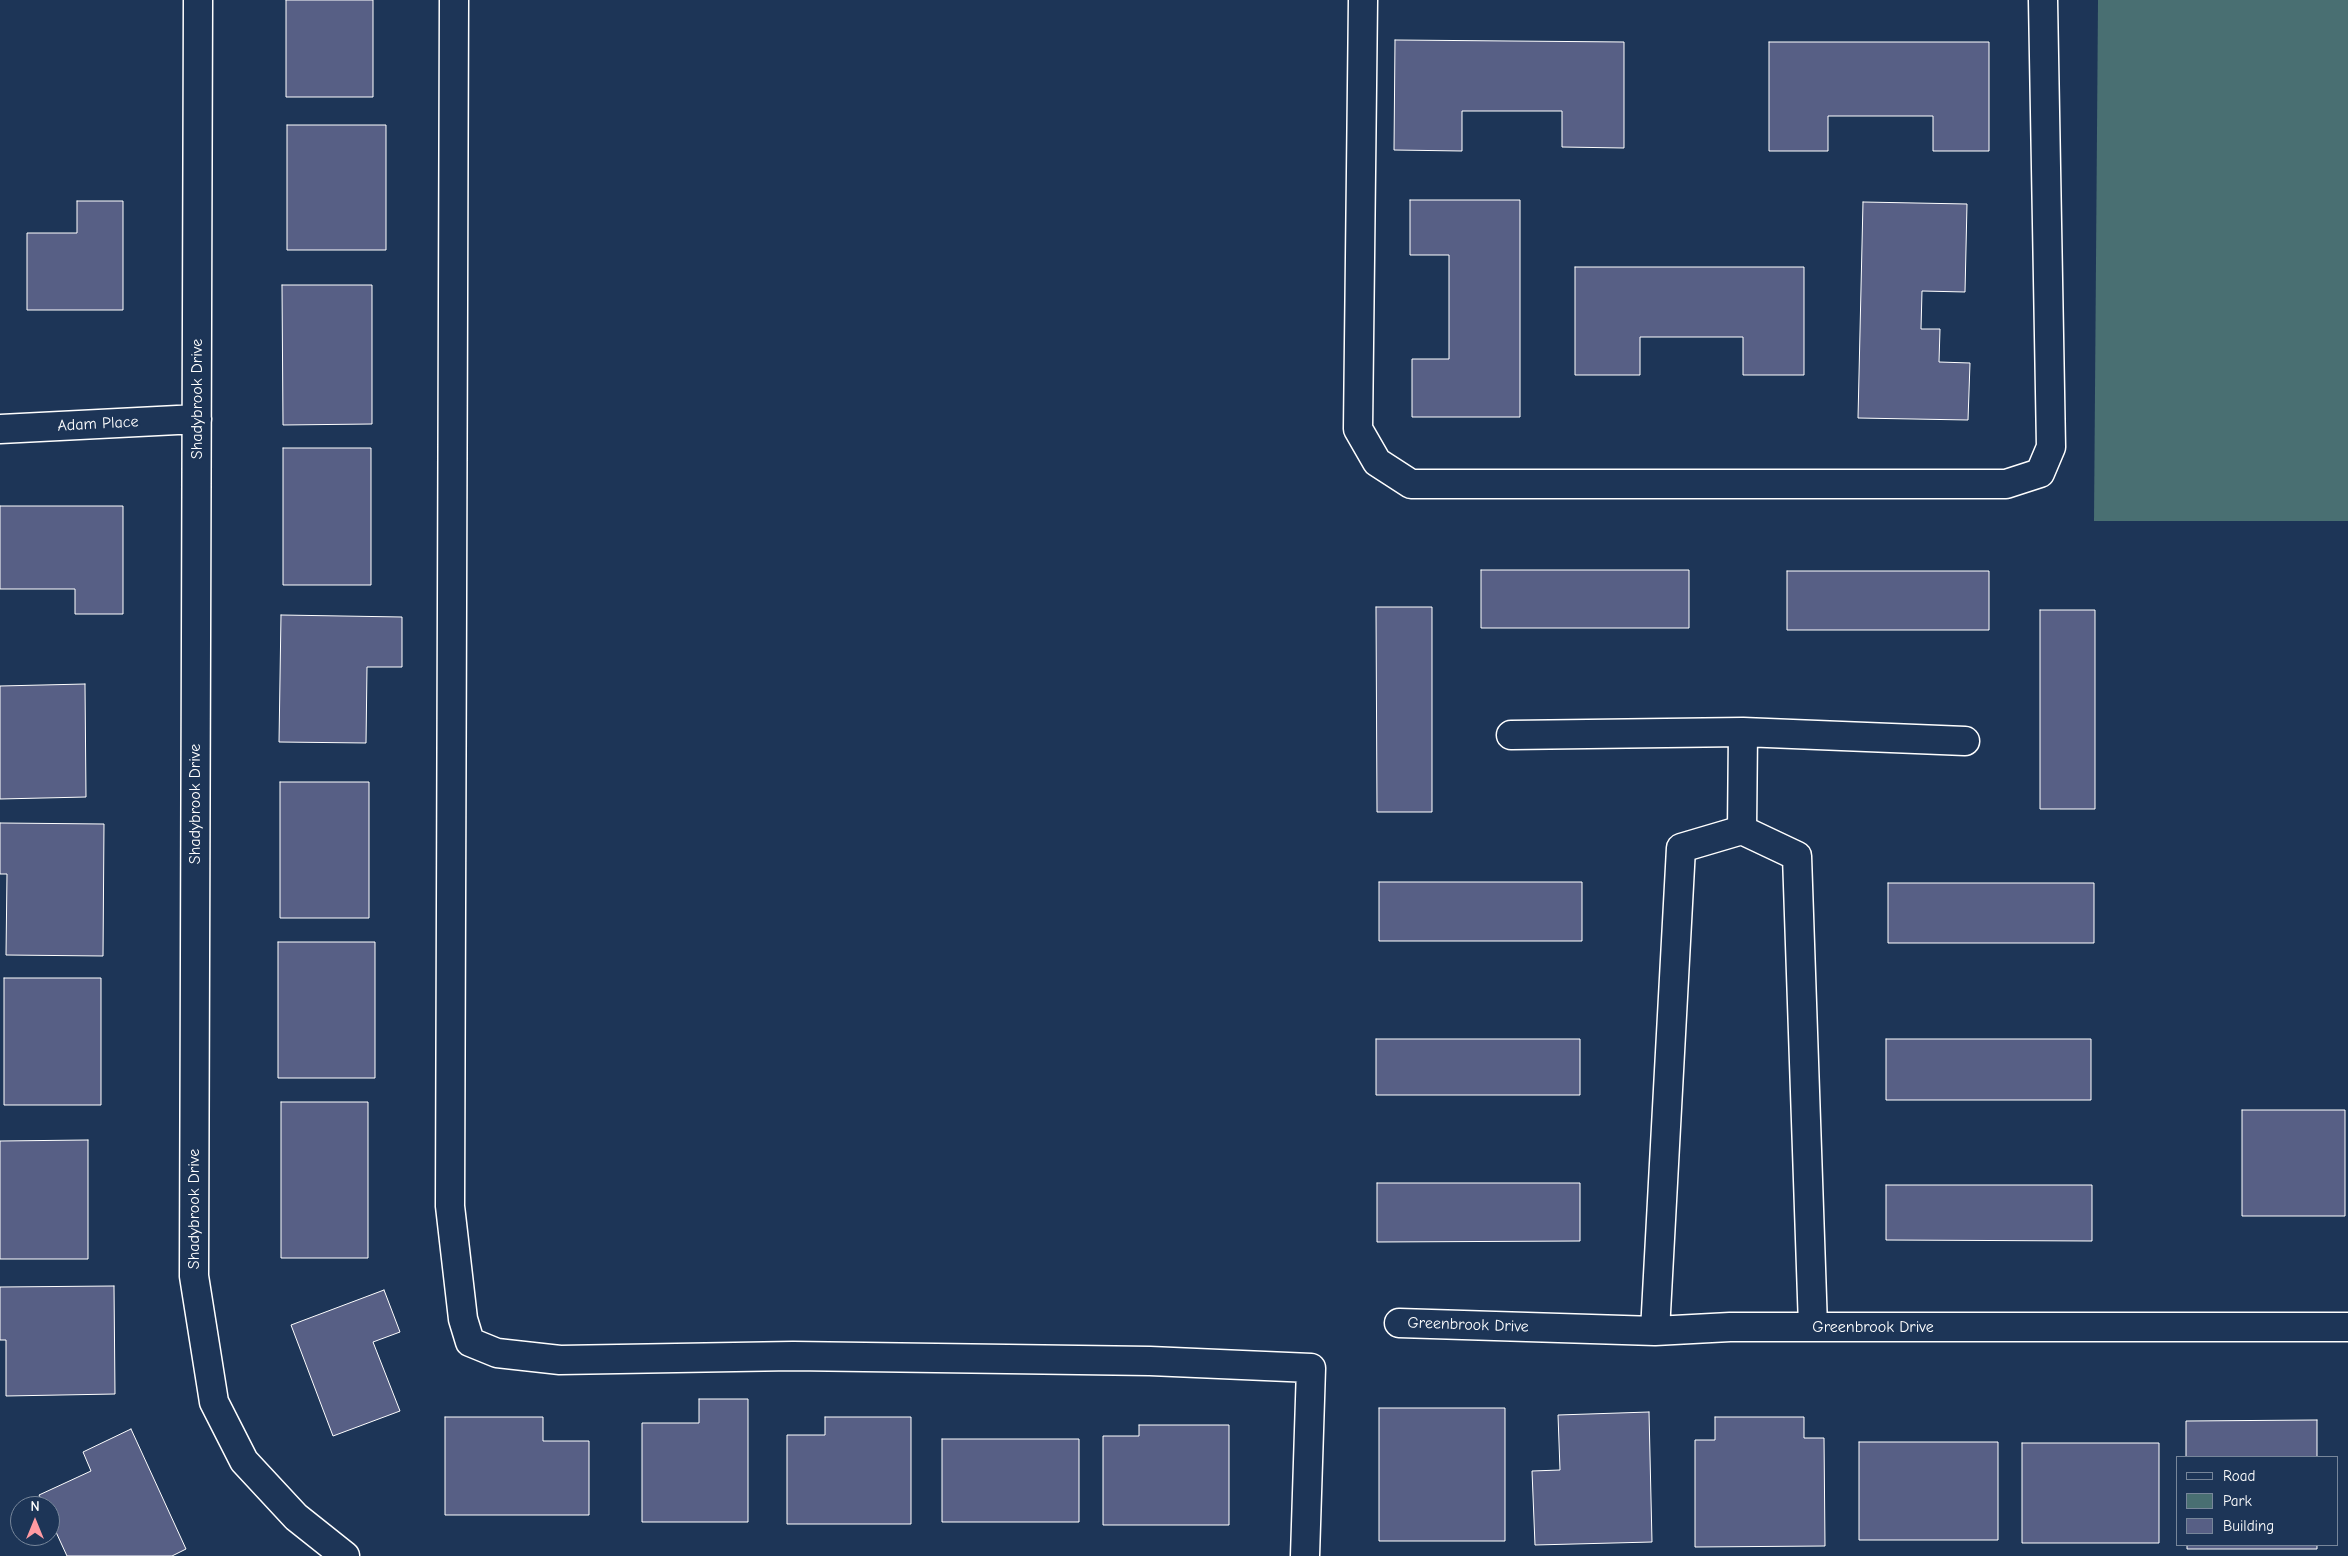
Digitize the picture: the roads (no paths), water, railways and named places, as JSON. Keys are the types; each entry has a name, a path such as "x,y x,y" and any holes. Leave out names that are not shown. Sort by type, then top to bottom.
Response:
{"street":[{"name":"Shadybrook Drive","path":"198,0 194,1276 214,1402 244,1461 296,1517 345,1556"},
{"path":"454,0 450,1206 462,1319 470,1342 497,1353 560,1360 793,1356 1150,1361 1311,1368 1305,1556"},
{"path":"1363,0 1358,429 1377,462 1411,484 2006,484 2040,473 2051,447 2042,0"},
{"name":"Adam Place","path":"0,430 197,420"},
{"path":"1511,735 1743,732 1965,741"},
{"path":"1742,830 1743,732"},
{"path":"1655,1330 1681,848 1742,830 1797,856 1813,1327"},
{"name":"Greenbrook Drive","path":"1399,1323 1655,1330 1730,1327 2348,1327"}]}
